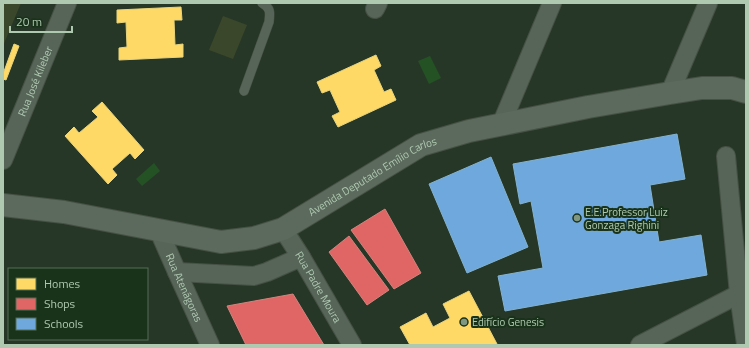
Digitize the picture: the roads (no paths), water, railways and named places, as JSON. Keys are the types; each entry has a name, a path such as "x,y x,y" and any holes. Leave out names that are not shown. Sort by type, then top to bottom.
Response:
{"main road":[{"name":"Avenida Deputado Emílio Carlos","path":"3,205 64,212 221,242 254,238 283,230 421,145 469,131 588,107 670,93 702,88 732,88 746,92"}],"street":[{"name":"Rua José Kileber","path":"3,160 67,3"},
{"path":"501,125 552,3"},
{"path":"670,93 708,3"},
{"path":"726,156 739,294 746,344"},
{"name":"Rua Padre Moura","path":"283,230 301,257 352,345"},
{"name":"Rua Atenágoras","path":"159,231 210,345"},
{"path":"177,272 254,276 301,257"},
{"path":"640,345 739,294"}],"lane":[{"path":"244,91 269,22 270,13 266,6 262,3"}],"place":[{"name":"E.E.Professor Luiz Gonzaga Righini","path":"577,218"},
{"name":"Edifício Genesis","path":"464,322"}]}
